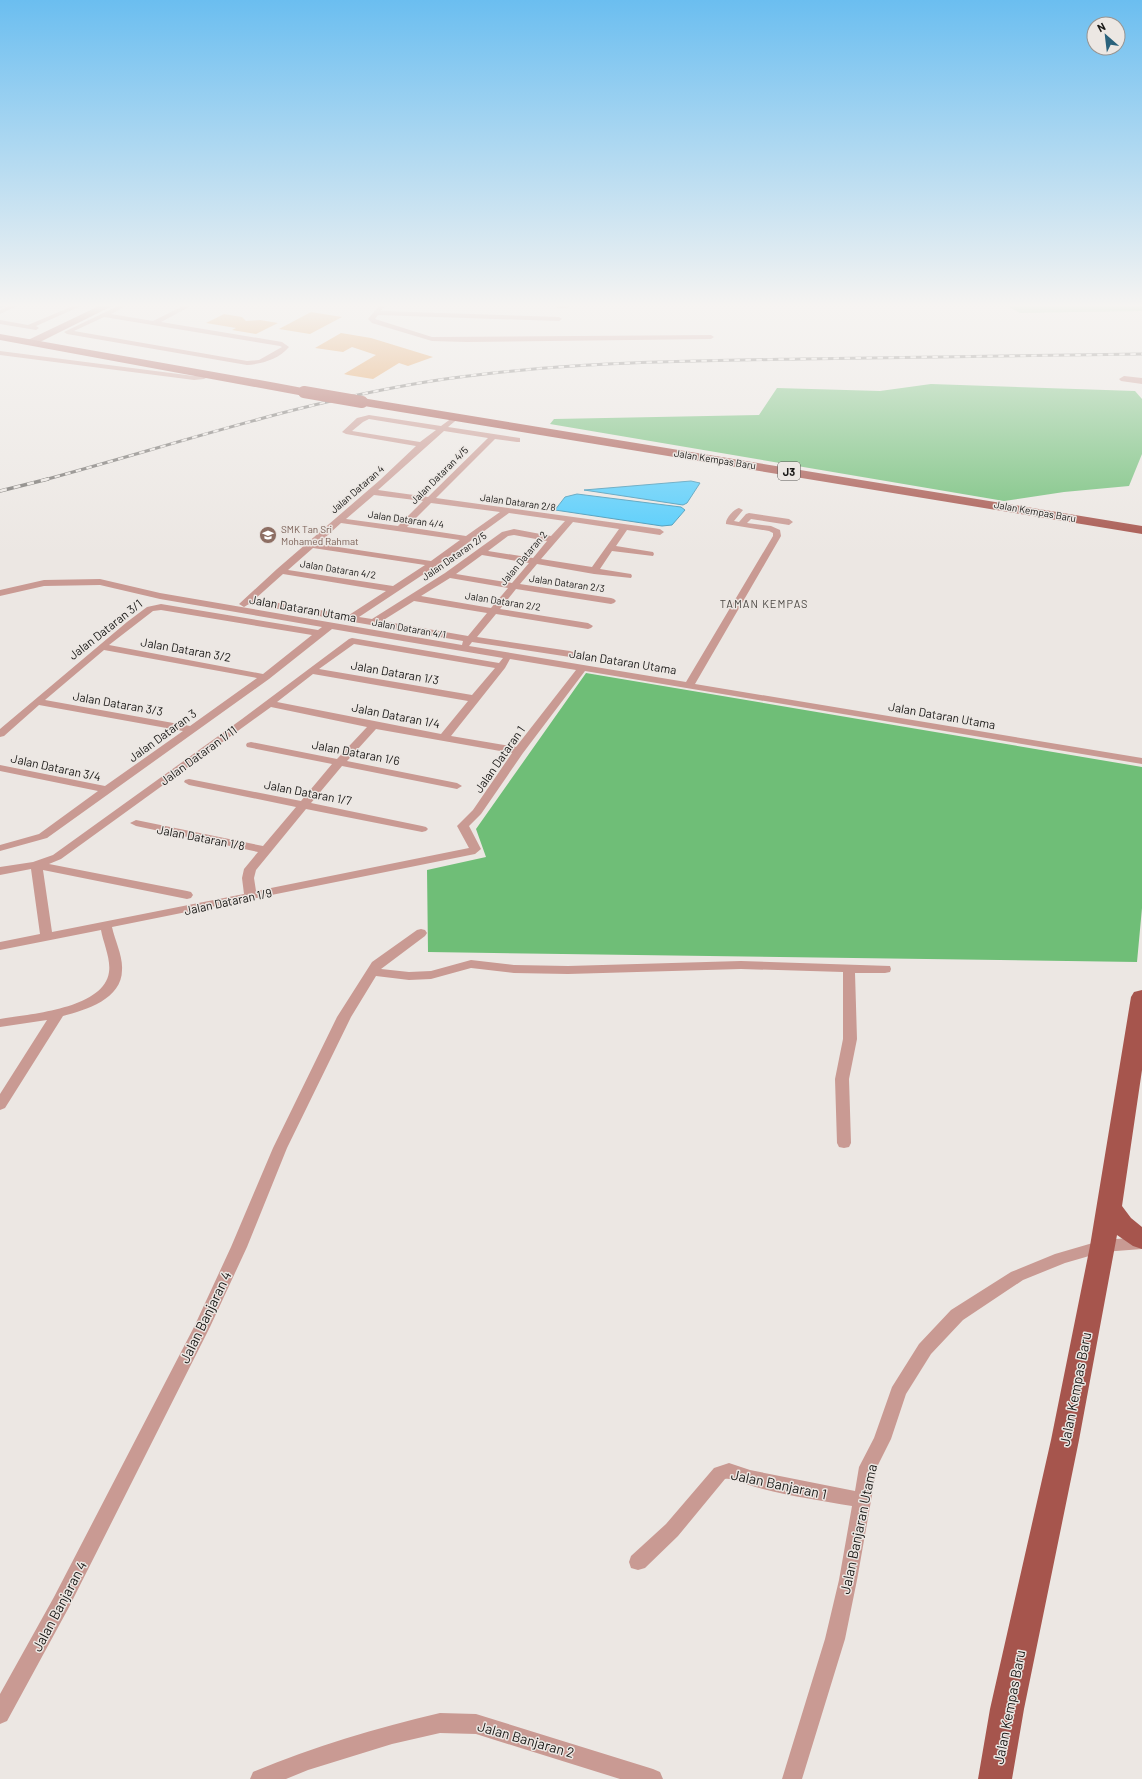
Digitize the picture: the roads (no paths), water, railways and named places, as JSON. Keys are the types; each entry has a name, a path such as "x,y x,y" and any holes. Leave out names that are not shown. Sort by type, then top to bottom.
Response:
{"main road":[{"name":"Jalan Kempas Baru","path":"293,389 362,402 1101,522 1142,530"},
{"path":"1101,522 1142,524"},
{"name":"Jalan Kempas Baru","path":"995,1779 1007,1709 1065,1440 1103,1246 1142,997"},
{"path":"1109,1205 1113,1214 1130,1233 1142,1239"}],"street":[{"name":"Jalan Dataran 4/5","path":"422,445 346,432 360,420 369,417 517,440"},
{"name":"Jalan Dataran 4","path":"236,608 248,601 280,571 373,492 422,445 456,417"},
{"name":"Jalan Dataran 4/5","path":"400,529 493,437"},
{"name":"Jalan Dataran 2/8","path":"373,492 660,532"},
{"path":"689,685 777,536 777,532 771,529 729,522 739,510"},
{"path":"351,618 392,589 433,564 507,511"},
{"path":"741,525 749,516 789,522"},
{"name":"Jalan Dataran 4/4","path":"340,520 469,539"},
{"name":"Jalan Dataran 2","path":"463,648 553,539 571,520"},
{"path":"594,571 624,528"},
{"name":"Jalan Dataran 2/5","path":"374,622 414,598 505,534 509,533 553,539"},
{"path":"311,545 433,564"},
{"path":"611,548 650,554"},
{"path":"480,552 534,562 628,576"},
{"name":"Jalan Dataran 4/2","path":"280,571 392,589"},
{"name":"Jalan Dataran 2/3","path":"448,574 611,601"},
{"name":"Jalan Dataran Utama","path":"0,593 44,583 100,582 160,596 236,608 330,626 1142,761"},
{"name":"Jalan Dataran 2/2","path":"414,598 588,626"},
{"name":"Jalan Dataran 4/1","path":"248,601 470,639 570,654"},
{"name":"Jalan Dataran 3/1","path":"0,734 39,702 68,674 150,608 161,606 320,633"},
{"name":"Jalan Dataran 3","path":"0,848 43,836 265,677 330,626"},
{"name":"Jalan Dataran 1/11","path":"36,865 57,857 350,642 502,666"},
{"name":"Jalan Dataran 3/2","path":"102,647 265,677"},
{"path":"444,737 509,656"},
{"name":"Jalan Dataran 1","path":"456,856 471,852 475,849 463,826 477,812 519,751 582,668"},
{"name":"Jalan Dataran 1/3","path":"311,671 475,699"},
{"name":"Jalan Dataran 3/3","path":"39,702 192,729"},
{"name":"Jalan Dataran 1/4","path":"268,703 374,725 519,751"},
{"path":"249,896 251,892 247,880 250,869 340,762 374,725"},
{"name":"Jalan Dataran 1/6","path":"251,745 456,786"},
{"name":"Jalan Dataran 3/4","path":"0,768 107,790"},
{"name":"Jalan Dataran 1/7","path":"188,782 305,804 422,829"},
{"name":"Jalan Dataran 1/8","path":"136,823 267,850"},
{"name":"Jalan Dataran 1/9","path":"0,946 456,856"},
{"path":"36,865 47,937"},
{"path":"0,871 36,865 187,895"},
{"path":"0,1023 58,1013 98,1000 108,991 114,982 117,972 106,926"},
{"name":"Jalan Banjaran 4","path":"0,1714 68,1589 202,1327 239,1247 282,1143 310,1089 344,1017 377,965 421,933"},
{"path":"373,972 409,976 431,974 471,964 514,969 568,970 741,965 870,970 885,969"},
{"path":"844,1143 842,1079 850,1039 849,968"},
{"path":"0,1105 58,1013"},
{"name":"Jalan Banjaran Utama","path":"792,1779 835,1639 848,1580 868,1467 882,1439 898,1392 925,1349 957,1315 1000,1285 1017,1276 1061,1258 1103,1246 1142,1243"},
{"name":"Jalan Banjaran 1","path":"638,1562 672,1530 720,1473 729,1471 750,1478 862,1500"},
{"name":"Jalan Banjaran 2","path":"260,1779 308,1760 392,1734 440,1723 476,1724 653,1779"}],"water":[{"path":"691,481 700,483 687,503 683,505 584,490"},
{"path":"577,494 681,507 685,510 672,525 662,526 555,510 565,497"}],"railway":[{"path":"44,480 293,410 389,389"},
{"path":"44,480 48,479"},
{"path":"0,491 44,480"}],"place":[{"name":"SMK Tan Sri Mohamed Rahmat","path":"268,535"}],"district":[{"name":"TAMAN KEMPAS","path":"764,603"}]}
